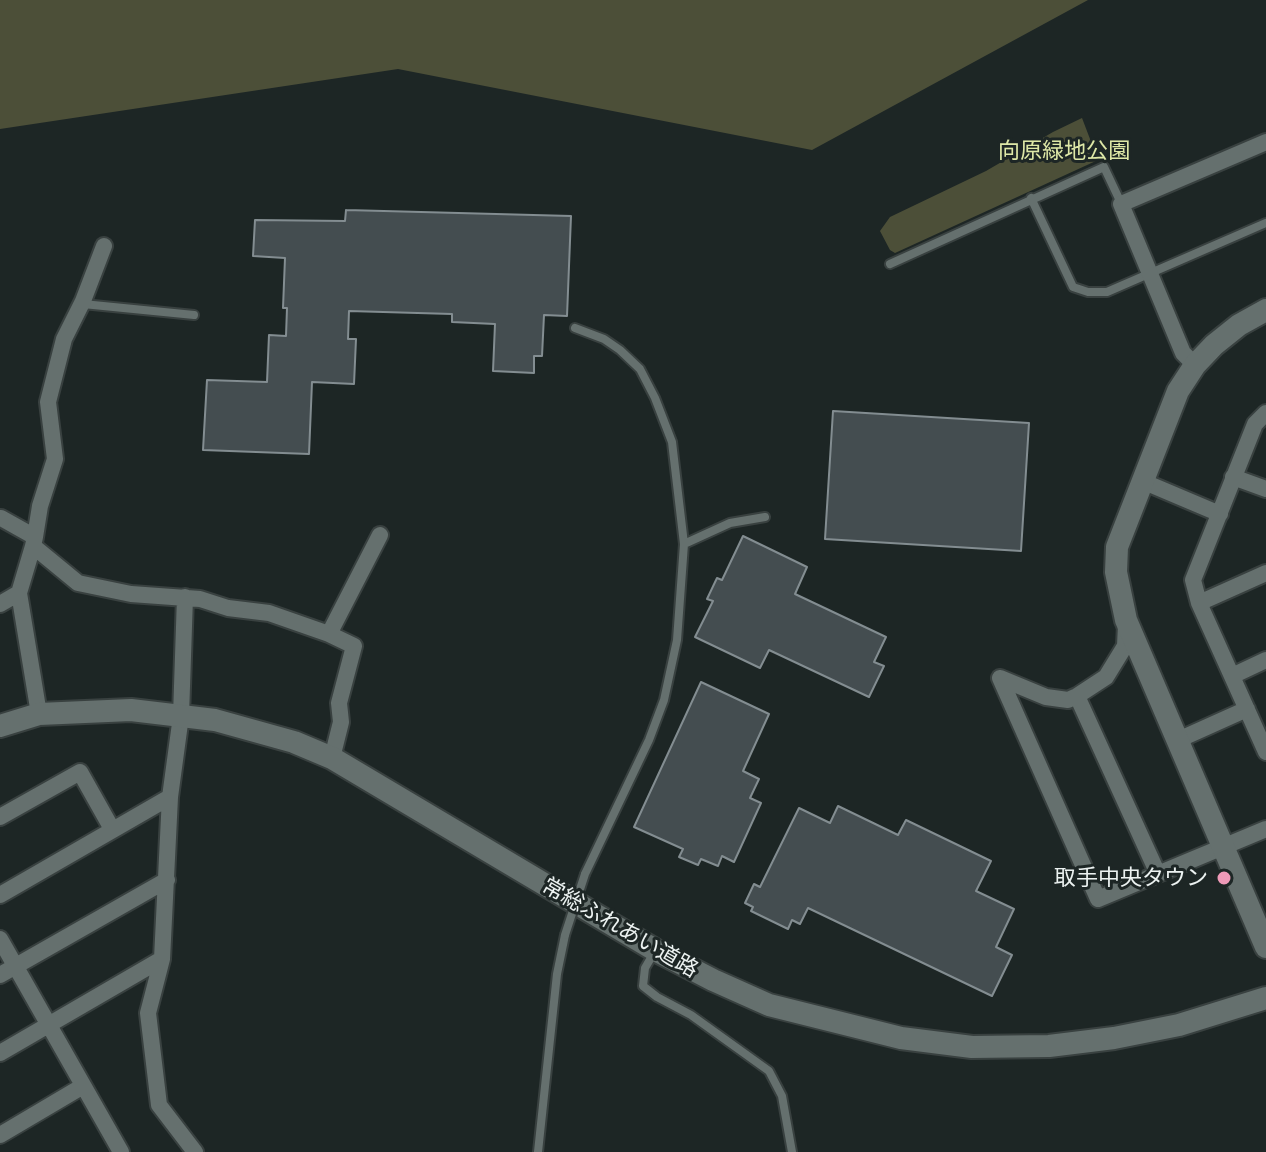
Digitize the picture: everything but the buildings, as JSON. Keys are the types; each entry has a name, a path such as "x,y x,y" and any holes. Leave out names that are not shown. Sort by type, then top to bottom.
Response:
{"street":[{"path":"1195,365 1183,353 1121,204 1266,142"},
{"path":"39,714 19,593 55,459 48,402 64,339 82,304 104,246"},
{"path":"1266,310 1224,337 1195,365 1167,413 1117,547 1116,572 1126,620 1266,947"},
{"path":"1265,749 1199,603 1193,580 1255,424 1266,413"},
{"path":"1233,477 1266,489"},
{"path":"1142,481 1220,514"},
{"path":"0,509 0,518 34,542 78,583 131,594 185,597 228,608 269,613 354,646 339,703 341,722 332,758"},
{"path":"329,634 380,535"},
{"path":"1199,603 1266,573"},
{"path":"0,604 19,593"},
{"path":"185,597 181,716 170,797 162,959 148,1013 159,1105 195,1152"},
{"path":"1126,620 1125,646 1106,677 1077,696 1068,700 1046,697 1000,678 1098,899 1266,829"},
{"path":"1232,676 1266,660"},
{"path":"1077,696 1158,874"},
{"path":"1178,740 1247,709"},
{"name":"常総ふれあい道路","path":"0,726 39,714 131,710 254,729 332,758 655,950 713,980 769,1005 901,1038 972,1047 1049,1046 1114,1038 1193,1021 1266,998"},
{"path":"0,817 80,772 112,829"},
{"path":"0,895 170,797"},
{"path":"0,975 167,880"},
{"path":"0,939 121,1152"},
{"path":"0,1053 162,959"},
{"path":"0,1135 83,1086"}],"lane":[{"path":"890,264 1104,167 1121,204"},
{"path":"1031,198 1073,287 1088,292 1107,292 1266,223"},
{"path":"82,304 194,315"},
{"path":"538,1152 557,974 565,935 585,874 649,740 664,700 677,640 684,544 672,442 655,398 640,369 620,350 604,339 575,328"},
{"path":"684,544 730,523 765,517"},
{"path":"655,950 645,968 643,986 691,1015 769,1071 782,1096 792,1152"}],"green space":[{"path":"0,0 1088,0 812,150 398,69 0,129"},
{"name":"向原緑地公園","path":"1082,118 1098,160 895,253 890,250 880,231 890,217 986,171"}],"place":[{"name":"取手中央タウン","path":"1224,878"}]}
